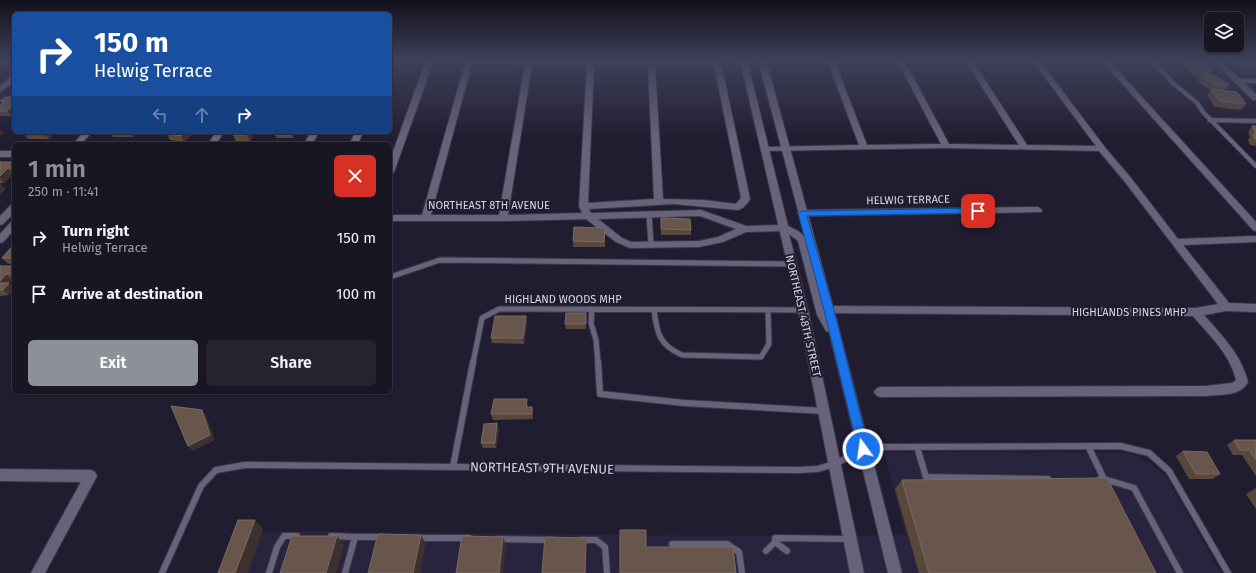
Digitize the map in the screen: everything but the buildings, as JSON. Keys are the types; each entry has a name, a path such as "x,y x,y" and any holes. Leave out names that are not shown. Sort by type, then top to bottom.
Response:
{"street":[{"path":"392,166 420,87"},
{"path":"426,218 462,87"},
{"path":"503,218 525,87"},
{"path":"588,216 583,206 590,87"},
{"path":"652,87 659,202"},
{"path":"583,206 659,202 705,203 724,207 738,207 746,199 723,87"},
{"name":"NORTHEAST 48TH STREET","path":"749,87 803,310 857,573"},
{"path":"769,87 829,310 895,573"},
{"path":"840,87 864,147"},
{"path":"915,87 946,146"},
{"path":"986,87 1024,147"},
{"path":"1056,87 1102,149 1226,307"},
{"path":"1129,87 1256,228"},
{"path":"1244,87 1256,98"},
{"path":"1211,120 1256,121"},
{"path":"79,142 86,134"},
{"path":"764,149 946,146 1102,149"},
{"path":"0,154 12,154"},
{"path":"0,222 12,209"},
{"name":"HELWIG TERRACE","path":"802,213 1038,210"},
{"name":"NORTHEAST 8TH AVENUE","path":"392,218 503,218 701,213 745,229 783,228"},
{"name":"NORTHEAST 8TH AVENUE","path":"588,216 619,240 630,245 699,244 720,240 745,229"},
{"path":"0,240 12,226"},
{"path":"783,228 796,233 802,240 822,316 836,338"},
{"path":"1175,242 1256,239"},
{"path":"1196,312 1226,307 1256,308"},
{"name":"HIGHLANDS PINES MHP","path":"829,310 1196,312 1229,353 1240,371 1242,382 1235,388 1206,391 880,392"},
{"path":"0,475 91,476 38,573"}],"lane":[{"path":"1177,87 1197,103 1211,120 1256,166"},
{"path":"649,214 651,245"},
{"path":"392,276 440,260 792,264"},
{"name":"HIGHLAND WOODS MHP","path":"453,467 482,318 500,309 803,310"},
{"path":"592,309 591,323 596,340 600,394 632,399 726,407 824,411"},
{"path":"654,310 657,335 671,351 682,355 761,357 769,344 768,310"},
{"path":"1088,446 1104,479"},
{"path":"863,449 882,447 1120,446 1149,453 1169,471 1228,573"},
{"path":"917,447 926,477 1058,479"},
{"name":"NORTHEAST 9TH AVENUE","path":"162,573 201,486 216,470 245,465 799,470 817,469 835,464 863,449"},
{"path":"1097,479 1104,479 1134,488 1180,573"},
{"path":"269,573 277,547 284,536 308,536"},
{"path":"324,536 394,537"},
{"path":"345,573 355,537"},
{"path":"409,538 479,539"},
{"path":"766,551 775,542 775,538 850,539"},
{"path":"495,539 557,540"},
{"path":"572,540 596,540 605,547 607,573"},
{"path":"775,542 787,551"},
{"path":"672,544 727,544 739,552 742,573"}],"shaded area":[{"path":"884,452 1130,453 1154,465 1167,478 1221,573 226,573 244,531 739,536 906,535"}],"route":[{"path":"863,449 829,310 802,213 978,211"}]}
